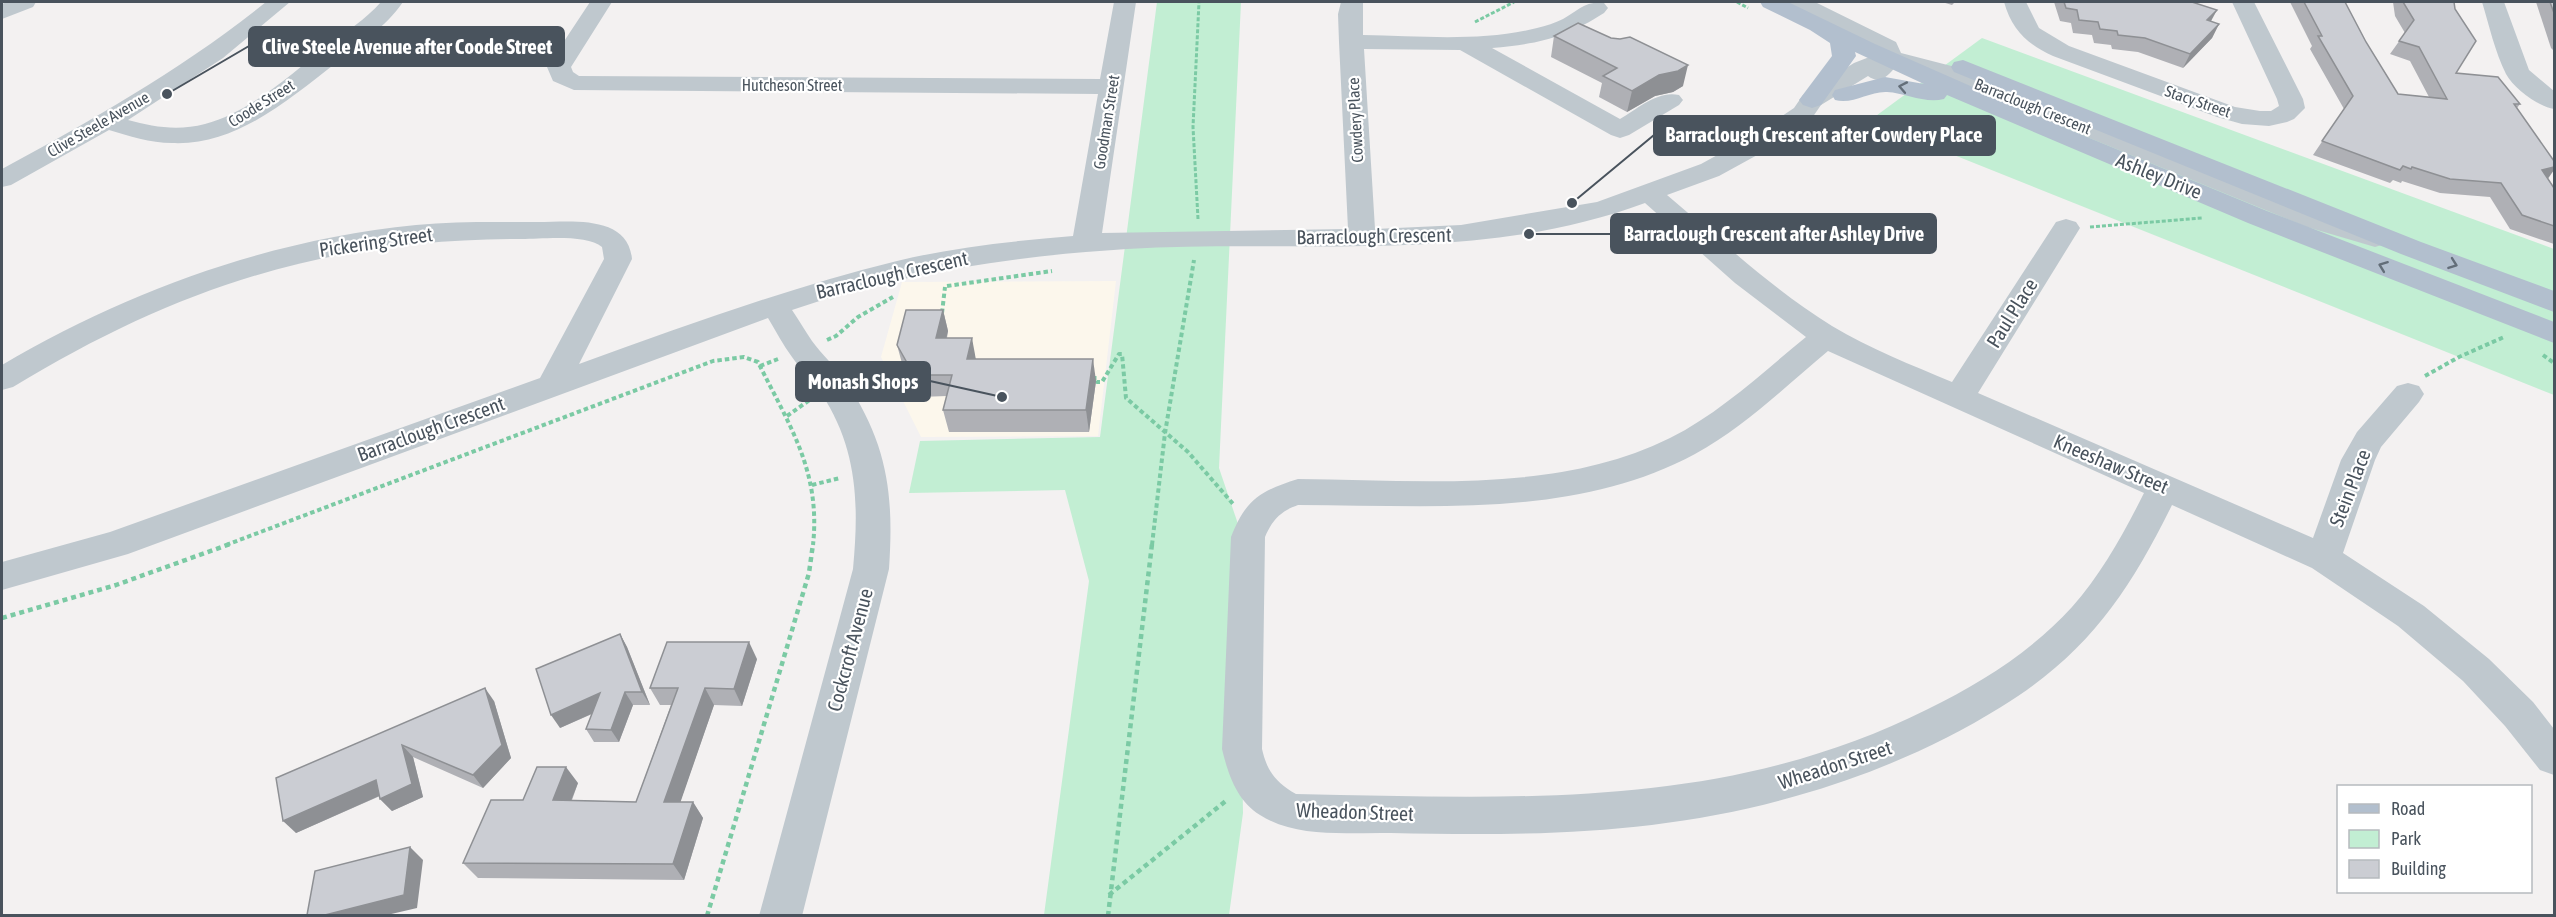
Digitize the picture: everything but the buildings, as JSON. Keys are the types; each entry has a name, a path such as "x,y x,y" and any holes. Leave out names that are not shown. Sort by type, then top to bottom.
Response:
{"main road":[{"name":"Ashley Drive","path":"1805,6 1890,58 2001,109 2269,221 2554,333"},
{"name":"Ashley Drive","path":"1764,7 1805,6 2411,249 2554,302"},
{"path":"1805,6 1840,40 1844,56 1807,106"},
{"path":"1844,95 1868,87 1892,84 2001,109"}],"street":[{"path":"2,12 26,2"},
{"name":"Clive Steele Avenue","path":"2,179 105,121 222,47 279,2"},
{"name":"Coode Street","path":"105,121 150,134 171,136 195,134 219,128 242,118 312,70 392,2"},
{"name":"Hutcheson Street","path":"601,2 559,67 562,76 574,83 1112,87"},
{"name":"Goodman Street","path":"1086,243 1125,2"},
{"name":"Cowdery Place","path":"1352,2 1351,42 1362,238"},
{"name":"Stacy Street","path":"2015,2 2024,28 2043,43 2061,51 2226,112 2256,118 2281,117 2292,108 2290,99 2243,2"},
{"path":"2493,2 2518,73 2554,102"},
{"path":"1351,42 1463,42 1575,32 1596,8"},
{"path":"1463,42 1620,130 1670,100"},
{"name":"Barraclough Crescent","path":"1807,106 1826,106 1877,74 1890,58"},
{"name":"Barraclough Crescent","path":"2,576 116,544 787,301 936,262 1011,250 1196,237 1362,238 1461,234 1524,225 1604,209 1650,194 1710,170 1761,142 1807,106 1863,68 1890,58 1954,74 2317,221 2411,249"},
{"name":"Kneeshaw Street","path":"1650,194 1771,299 1826,337 1959,398 2324,558 2411,616 2476,670 2519,714 2554,758"},
{"name":"Paul Place","path":"1959,398 2066,228"},
{"name":"Pickering Street","path":"2,379 61,344 134,309 206,280 277,258 347,243 416,234 482,231 601,233 610,238 618,250 618,259 552,385"},
{"name":"Cockcroft Avenue","path":"780,915 871,569 875,521 871,476 866,455 849,416 822,392 802,349 787,301"},
{"path":"1254,518 1277,498 1298,492 1508,491 1573,483 1632,467 1684,445 1726,417 1826,337"},
{"name":"Stein Place","path":"2324,558 2358,460 2369,440 2408,394"},
{"name":"Wheadon Street","path":"1254,518 1248,537 1242,749 1248,776 1260,792 1276,805 1294,812 1523,816 1645,809 1759,789 1862,759 1909,740 1992,695 2059,643 2087,615 2130,556 2164,487"}],"path":[{"path":"1197,220 1193,127 1199,2"},
{"path":"1737,2 1764,7"},
{"path":"2066,228 2209,218 2198,213"},
{"path":"1108,915 1165,433 1194,256"},
{"path":"935,288 988,281"},
{"path":"941,320 945,286"},
{"path":"836,336 858,317 895,295"},
{"path":"2408,394 2421,378 2459,357 2513,333"},
{"path":"1086,378 1097,378 1097,382 1102,382 1119,354 1122,354 1126,398 1188,453 1241,512 1254,518"},
{"path":"2,618 106,588 174,565 713,361 744,357 758,362 800,445 813,489 814,547 809,573 707,915"},
{"path":"787,416 822,392"},
{"path":"1109,896 1252,782"}],"shaded area":[{"path":"1116,281 1098,436 921,437 881,357 902,282"}],"green space":[{"path":"1157,2 1241,2 1219,468 1238,524 1243,813 1229,915 1044,915 1089,581 1065,490 909,493 920,441 1100,437"},
{"path":"1982,38 2554,249 2554,395 1869,121"}],"place":[{"name":"Clive Steele Avenue after Coode Street","path":"167,94"},
{"name":"Barraclough Crescent after Cowdery Place","path":"1572,203"},
{"name":"Barraclough Crescent after Ashley Drive","path":"1529,234"},
{"name":"Monash Shops","path":"1002,397"}]}
